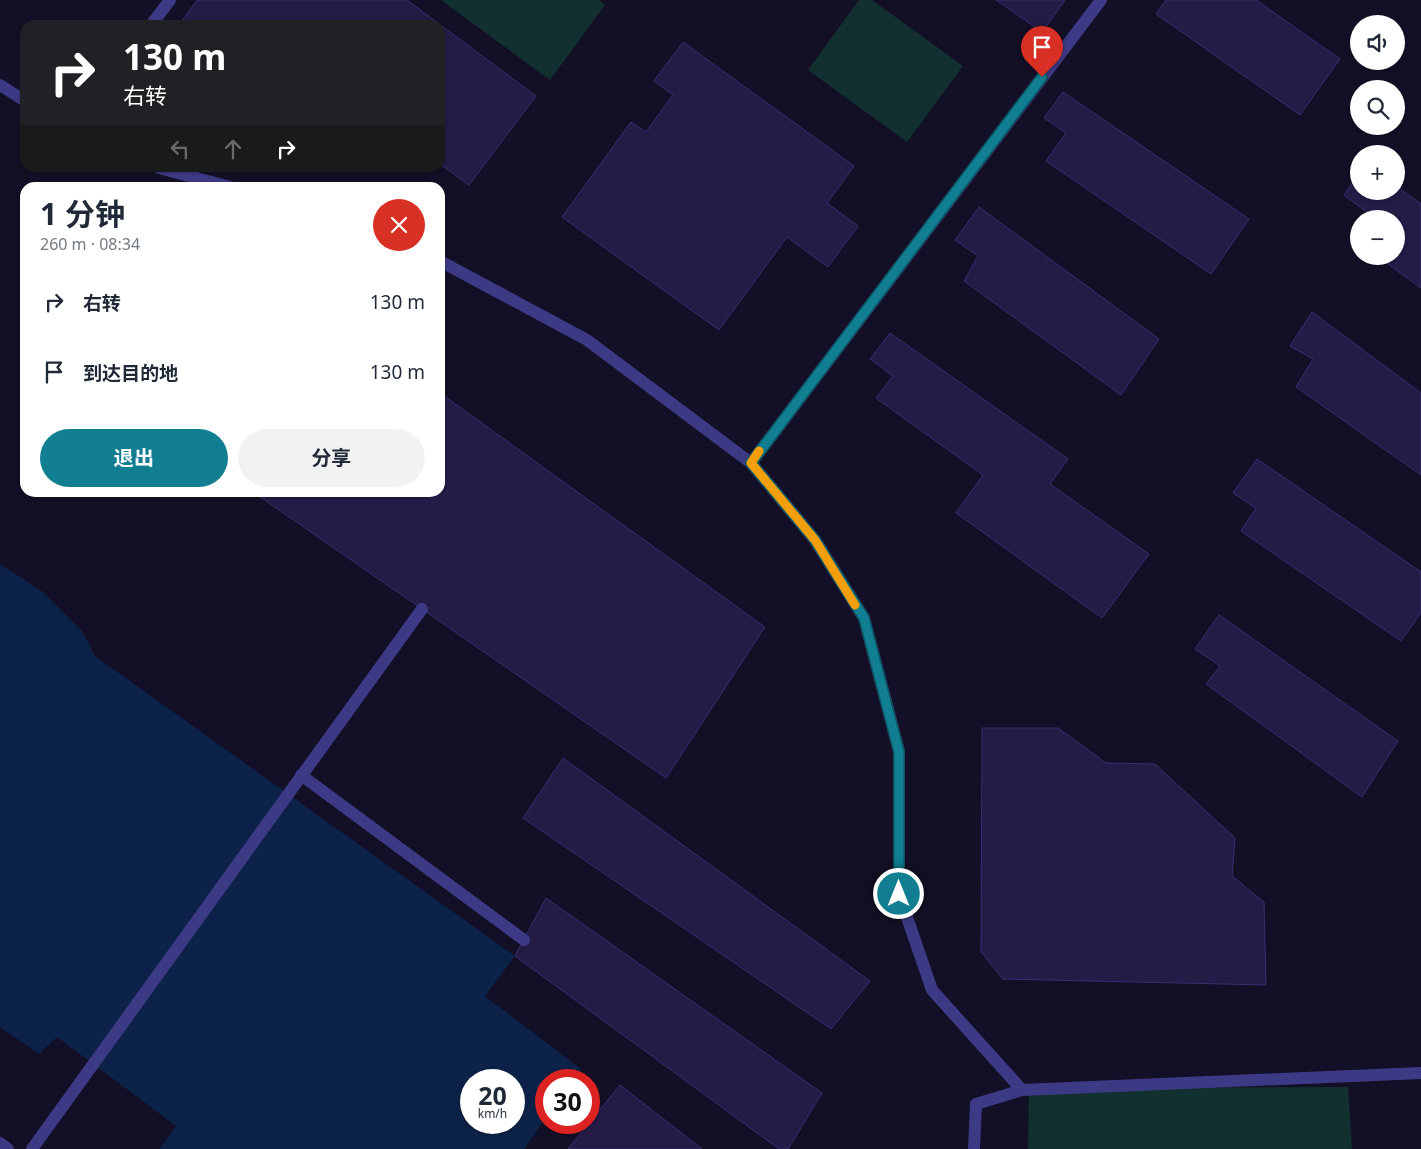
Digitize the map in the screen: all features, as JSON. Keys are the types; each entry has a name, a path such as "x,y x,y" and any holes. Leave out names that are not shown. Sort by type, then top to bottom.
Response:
{"street":[{"path":"155,20 170,0"},
{"path":"751,463 1101,0"},
{"path":"0,85 20,98"},
{"path":"174,172 212,182"},
{"path":"445,264 587,340 751,463 815,540 864,618 899,752 899,894 932,990 1022,1090"},
{"path":"32,1149 422,609"},
{"path":"301,775 524,940"},
{"path":"974,1149 976,1104 1022,1090 1421,1073"},
{"path":"0,1143 8,1149"}],"green space":[{"path":"441,0 599,0 605,5 550,80"},
{"path":"859,0 872,0 963,66 907,142 808,70"},
{"path":"1348,1087 1352,1149 1028,1149 1029,1088"}],"water":[{"path":"0,564 43,592 82,631 95,656 515,956 485,996 581,1069 535,1069 535,1134 524,1149 159,1149 176,1126 57,1037 39,1054 0,1027"}],"building":[{"path":"197,0 407,0 434,20 183,20"},
{"path":"996,0 1065,0 1042,32"},
{"path":"1166,0 1256,0 1340,59 1300,115 1156,14"},
{"path":"445,28 536,96 469,185 445,168"},
{"path":"683,42 854,166 827,203 858,226 828,267 787,237 719,330 562,217 631,122 646,132 673,95 654,81"},
{"path":"1063,92 1249,219 1211,274 1046,161 1066,133 1044,118"},
{"path":"1350,187 1350,200 1344,195"},
{"path":"1405,192 1421,204 1421,288 1389,265 1405,265 1405,210 1364,210 1351,200 1405,200"},
{"path":"979,207 1159,339 1121,395 964,281 978,256 955,240"},
{"path":"1312,312 1421,393 1421,475 1296,387 1313,359 1290,346"},
{"path":"890,333 1068,459 1050,484 1149,554 1102,618 956,513 983,475 876,398 893,376 870,359"},
{"path":"445,397 765,627 666,778 260,497 445,497"},
{"path":"1257,459 1421,572 1421,613 1401,641 1241,531 1256,508 1233,493"},
{"path":"1219,615 1398,741 1362,797 1206,684 1220,666 1195,649"},
{"path":"982,728 1058,728 1106,763 1155,764 1235,838 1232,876 1264,902 1266,985 1003,979 981,952"},
{"path":"563,758 870,981 831,1029 523,818"},
{"path":"546,898 822,1093 788,1149 779,1149 515,956"},
{"path":"620,1085 702,1149 568,1149 580,1134 600,1134 600,1110"}],"slow traffic":[{"path":"759,451 751,463 815,540 855,605"}],"route":[{"path":"899,894 899,752 864,618 815,540 751,463 1042,77"}]}
